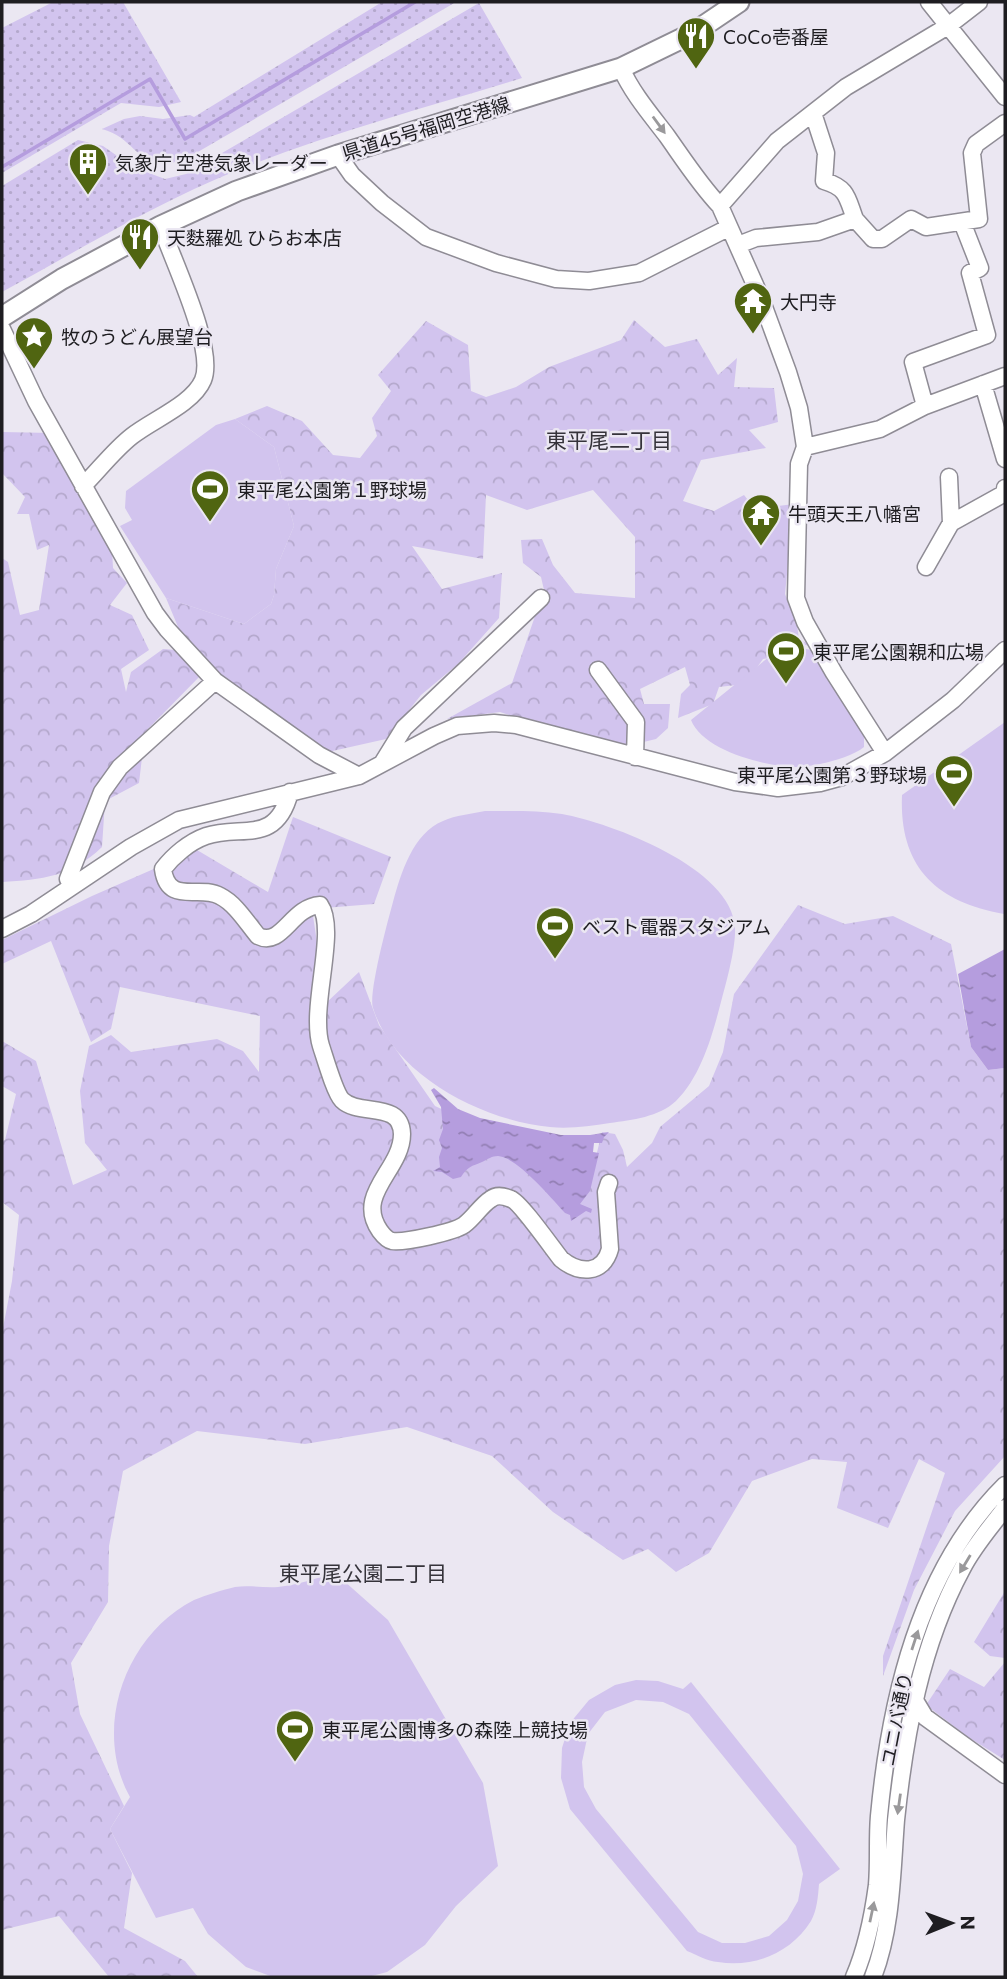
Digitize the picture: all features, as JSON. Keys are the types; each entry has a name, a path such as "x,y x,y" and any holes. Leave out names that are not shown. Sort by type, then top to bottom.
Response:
{"main road":[{"name":"県道45号福岡空港線","path":"2,317 62,279 161,226 237,191 338,155 621,68 693,33 739,2"}],"street":[{"path":"929,2 1005,97"},
{"path":"720,206 777,141 846,87 948,26 979,2"},
{"path":"621,68 658,124 709,195 720,206 774,332 799,408 805,447 799,464 796,598 805,622 834,673 885,753"},
{"path":"813,113 826,153 824,181 839,185 844,190 855,219 873,239 882,239 911,219 926,227 979,219 972,153 976,144 1005,123"},
{"path":"338,155 352,174 382,203 426,237 496,264 556,279 589,281 639,273 728,228"},
{"path":"738,245 756,238 818,232 855,219"},
{"path":"925,406 913,362 987,335 970,273 980,268 962,222"},
{"path":"83,486 130,437 190,396 203,379 204,350 183,280 161,226"},
{"path":"2,329 36,401 155,613 167,629 215,681 319,755 359,776"},
{"path":"805,447 880,429 925,406 1005,376"},
{"path":"983,384 1005,459"},
{"path":"949,477 951,523"},
{"path":"926,567 951,523 1005,493 1005,488"},
{"path":"381,764 404,728 541,598"},
{"path":"2,929 31,914 131,847 180,820 359,776 457,726 495,723 516,725 735,782 778,788 820,783 842,777 885,753 953,700 1005,650"},
{"path":"598,670 636,722 635,757"},
{"path":"73,886 68,879 102,792 120,767 215,681"},
{"path":"290,792 285,809 268,825 249,832 204,836 173,856 163,869 164,879 171,888 185,894 205,891 219,895 264,939 271,939 278,934 305,908 320,905 325,912 326,931 316,1028 321,1045 341,1099 350,1105 384,1111 393,1115 400,1124 402,1135 399,1151 374,1193 372,1205 377,1227 384,1236 392,1241 449,1233 466,1224 491,1198 499,1195 514,1199 561,1259 580,1271 590,1269 608,1256 610,1248 606,1192 609,1183"},
{"name":"ユニバ通り","path":"854,1977 861,1959 877,1885 879,1816 897,1692 919,1626 940,1577 959,1544 1005,1485"},
{"name":"ユニバ通り","path":"873,1977 879,1963 890,1901 897,1817 915,1697 940,1613 963,1567 1005,1508"},
{"path":"897,1692 915,1697 925,1717 1005,1775"}],"green space":[{"path":"53,2 123,2 181,102 159,107 121,103 2,173 2,28"},
{"path":"382,2 456,2 184,160 168,163 146,159 114,133 102,129 124,119 140,116 163,119 190,115 194,117"},
{"path":"479,3 522,78 343,132 238,170 148,212 2,292 2,186 78,140 103,146 133,167 165,179 186,174"},
{"path":"634,320 665,347 697,339 718,375 737,358 734,387 774,388 778,422 749,430 766,448 701,460 683,501 714,511 744,495 755,509 794,504 785,594 797,625 799,639 813,646 789,643 782,656 763,659 745,684 719,687 713,704 678,718 681,694 690,685 685,667 640,689 644,704 670,704 668,728 656,739 623,747 597,737 564,733 500,712 447,719 512,683 544,590 541,577 523,563 521,540 542,539 553,565 575,593 635,598 635,537 593,490 527,510 486,495 483,559 412,546 442,589 502,573 499,618 458,664 421,695 386,739 328,752 202,674 145,732 139,783 105,801 102,847 91,857 56,875 2,882 2,558 8,562 20,615 39,610 49,545 37,550 29,514 17,514 25,497 2,473 2,432 52,433 111,531 113,568 127,583 110,605 132,615 149,650 121,669 126,692 131,672 163,649 188,651 166,598 244,624 271,604 276,569 294,526 274,447 235,419 267,406 302,421 333,455 360,458 377,436 372,418 391,391 378,375 426,321 468,345 471,391 486,397 516,387 549,367 621,340"},
{"name":"東平尾公園第１野球場","path":"235,419 274,447 294,526 276,569 271,604 244,624 166,598 120,526 132,520 125,508 126,491 216,425"},
{"name":"東平尾公園親和広場","path":"785,644 815,651 864,729 864,747 832,761 797,767 784,766 737,755 708,740 698,731 691,720"},
{"name":"東平尾公園第３野球場","path":"1005,722 1004,914 959,900 926,877 907,842 902,795"},
{"name":"ベスト電器スタジアム","path":"485,811 562,814 638,838 692,868 714,886 729,906 735,928 734,944 715,1025 693,1079 676,1101 662,1111 627,1121 588,1126 558,1128 524,1123 471,1105 445,1091 421,1074 400,1054 384,1032 373,1008 373,988 393,902 410,855 424,835 443,821"},
{"path":"293,817 391,857 374,904 312,909 326,1003 359,972 379,1025 435,1106 448,1112 492,1152 589,1185 602,1132 615,1134 627,1167 652,1143 660,1127 709,1086 723,1052 734,994 798,905 845,924 893,916 951,944 971,1047 988,1070 1005,1068 1005,1456 955,1511 914,1590 883,1676 883,1656 945,1473 919,1459 888,1528 837,1508 847,1462 812,1459 752,1481 709,1553 676,1572 648,1549 623,1560 553,1512 492,1456 407,1427 305,1444 197,1431 123,1471 109,1546 108,1602 71,1663 80,1714 124,1806 110,1829 132,1873 124,1928 185,1961 198,1977 109,1977 59,1916 2,1930 2,1333 12,1281 19,1215 2,1202 2,1141 5,1140 16,1094 2,1086 2,1041 36,1061 73,1185 107,1170 85,1143 80,1091 89,1046 111,1035 131,1052 217,1039 243,1051 259,1072 260,1016 120,987 111,1029 91,1042 51,941 2,964 2,940 92,896 197,850 268,892"},
{"name":"東平尾公園博多の森陸上競技場","path":"335,1573 388,1620 483,1783 498,1866 456,1906 425,1945 387,1972 368,1977 273,1977 246,1967 208,1934 193,1908 156,1918 110,1829 130,1797 119,1770 114,1742 115,1714 122,1686 133,1660 150,1636 170,1616 194,1600 235,1587 285,1586"},
{"path":"1005,1591 1005,1658 990,1656 974,1642"},
{"path":"1005,1662 1005,1760 968,1737 926,1705 950,1669 984,1687"},
{"path":"636,1680 658,1681 683,1689 691,1682 840,1869 819,1884 816,1908 811,1921 793,1942 782,1950 745,1963 710,1960 687,1951 570,1809 561,1778 562,1748 570,1723 589,1700 615,1685","holes":["636,1700 663,1702 689,1714 796,1846 803,1874 798,1901 787,1920 769,1936 745,1943 722,1943 698,1932 596,1809 584,1787 582,1762 588,1734 605,1712"]}],"water":[{"path":"1005,949 1005,1068 988,1070 971,1047 958,974"},
{"path":"434,1088 458,1109 480,1118 561,1135 609,1132 602,1143 594,1143 593,1152 599,1153 590,1191 580,1204 592,1209 591,1213 586,1211 571,1221 570,1215 524,1171 506,1158 492,1157 465,1171 461,1177 453,1179 442,1172 433,1171 440,1167 442,1148 439,1140 443,1129 441,1107 431,1090"}],"waterway":[{"path":"2,167 150,79 185,139 415,2"}],"place":[{"name":"CoCo壱番屋","path":"696,70"},
{"name":"気象庁 空港気象レーダー","path":"88,196"},
{"name":"天麩羅処 ひらお本店","path":"140,271"},
{"name":"大円寺","path":"753,335"},
{"name":"牧のうどん展望台","path":"34,370"},
{"name":"東平尾公園第１野球場","path":"210,523"},
{"name":"牛頭天王八幡宮","path":"761,547"},
{"name":"東平尾公園親和広場","path":"786,685"},
{"name":"東平尾公園第３野球場","path":"954,808"},
{"name":"ベスト電器スタジアム","path":"555,960"},
{"name":"東平尾公園博多の森陸上競技場","path":"295,1763"}],"district":[{"name":"東平尾二丁目","path":"609,439"},
{"name":"東平尾公園二丁目","path":"363,1572"}]}
